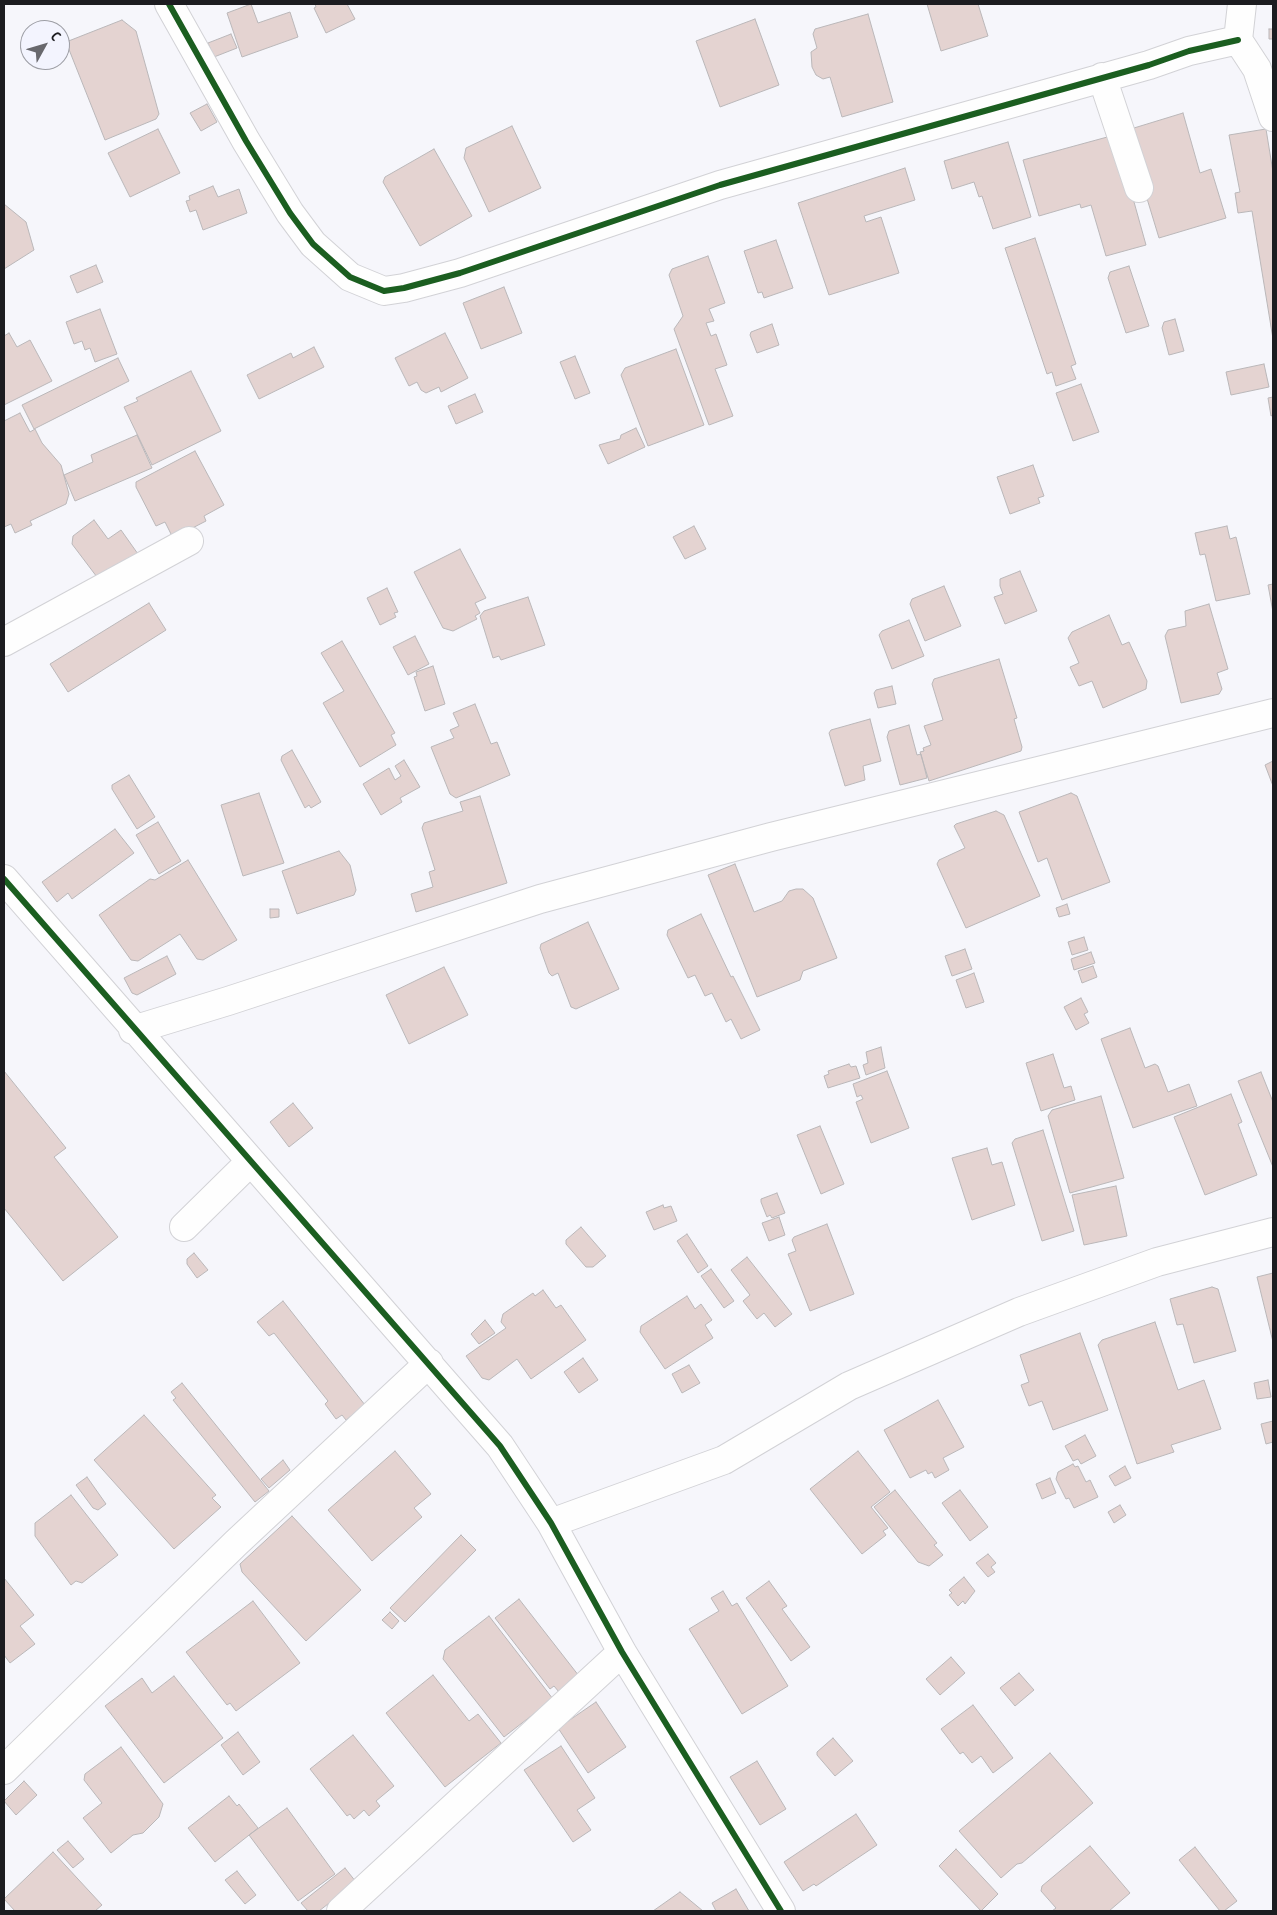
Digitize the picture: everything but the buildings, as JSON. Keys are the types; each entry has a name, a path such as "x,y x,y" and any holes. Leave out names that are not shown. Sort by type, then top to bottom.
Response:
{"street":[{"path":"168,4 246,141 290,213 307,236 350,277 384,290 404,288 460,273 720,184 1102,78 1189,51 1238,40"},
{"path":"1242,4 1238,40 1257,69 1273,116"},
{"path":"1102,78 1139,188"},
{"path":"4,642 189,541"},
{"path":"133,1030 228,1001 540,899 781,835 1273,713"},
{"path":"4,879 133,1030 429,1363 500,1446 551,1523 622,1652 781,1911"},
{"path":"184,1227 250,1162"},
{"path":"551,1523 724,1460 849,1386 1019,1312 1158,1262 1273,1232"},
{"path":"4,1770 236,1543 429,1363"},
{"path":"341,1911 622,1652"}],"cycle path":[{"path":"169,4 246,141 290,213 313,244 350,277 384,291 404,288 460,273 720,185 1149,65 1189,51 1238,40"},
{"path":"4,879 500,1446 551,1523 622,1652 781,1911"}]}
